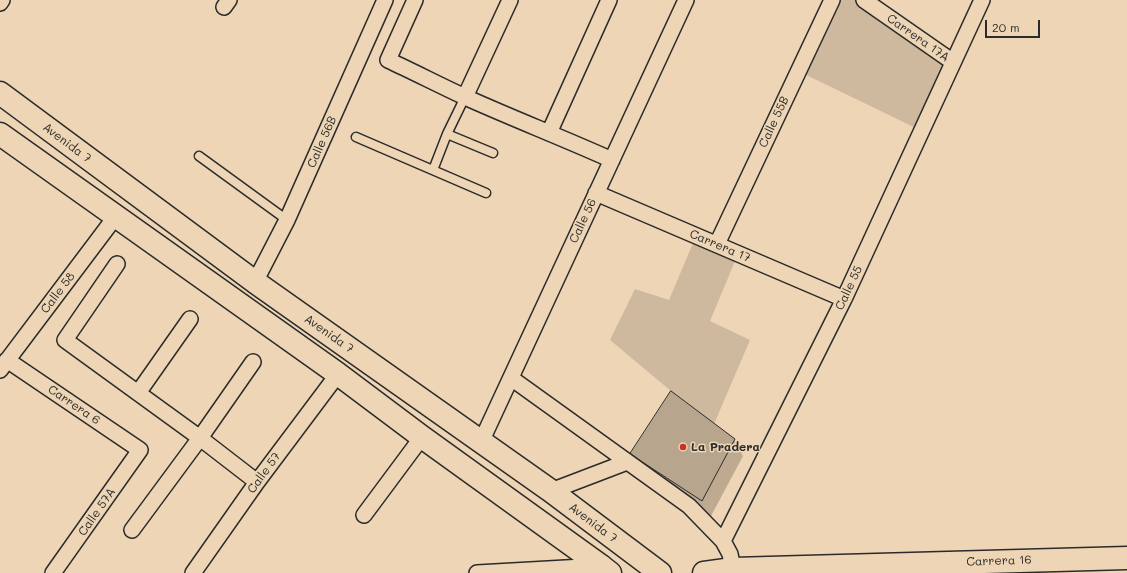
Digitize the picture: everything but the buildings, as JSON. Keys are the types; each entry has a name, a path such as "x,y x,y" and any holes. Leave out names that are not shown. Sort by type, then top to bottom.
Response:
{"main road":[{"name":"Avenida 7","path":"0,93 255,282 551,491 660,573"},
{"path":"1,137 116,216 338,374 422,437 606,570"},
{"name":"Carrera 16","path":"704,573 1127,558"}],"street":[{"name":"Calle 56B","path":"255,282 287,220 385,0"},
{"path":"415,0 388,60 465,97 612,160"},
{"path":"465,97 510,0"},
{"path":"549,133 609,0"},
{"name":"Calle 56","path":"481,442 686,0"},
{"name":"Calle 55B","path":"717,244 832,0"},
{"name":"Carrera 17A","path":"864,0 953,62"},
{"name":"Calle 55","path":"723,541 844,299 982,0"},
{"name":"Carrera 17","path":"596,193 844,299"},
{"name":"Calle 58","path":"4,365 116,216"},
{"path":"117,264 65,340 200,438 257,482"},
{"path":"138,394 190,319"},
{"path":"132,530 200,438 253,362"},
{"name":"Carrera 6","path":"4,365 140,450"},
{"name":"Calle 57","path":"193,573 257,482 338,374"},
{"path":"511,378 690,506 723,541 730,554 734,571"},
{"path":"364,515 422,437"},
{"name":"Calle 57A","path":"54,573 140,450"},
{"path":"551,491 627,462"},
{"path":"478,573 606,570"}],"lane":[{"path":"433,170 465,97"},
{"path":"448,134 493,153"},
{"path":"356,137 486,193"},
{"path":"198,156 287,220"}],"shaded area":[{"path":"832,0 864,0 953,62 922,131 798,71"},
{"path":"696,236 738,254 710,321 750,340 714,424 671,391 610,340 635,289 669,300"}],"place":[{"name":"La Pradera","path":"683,447"}]}
